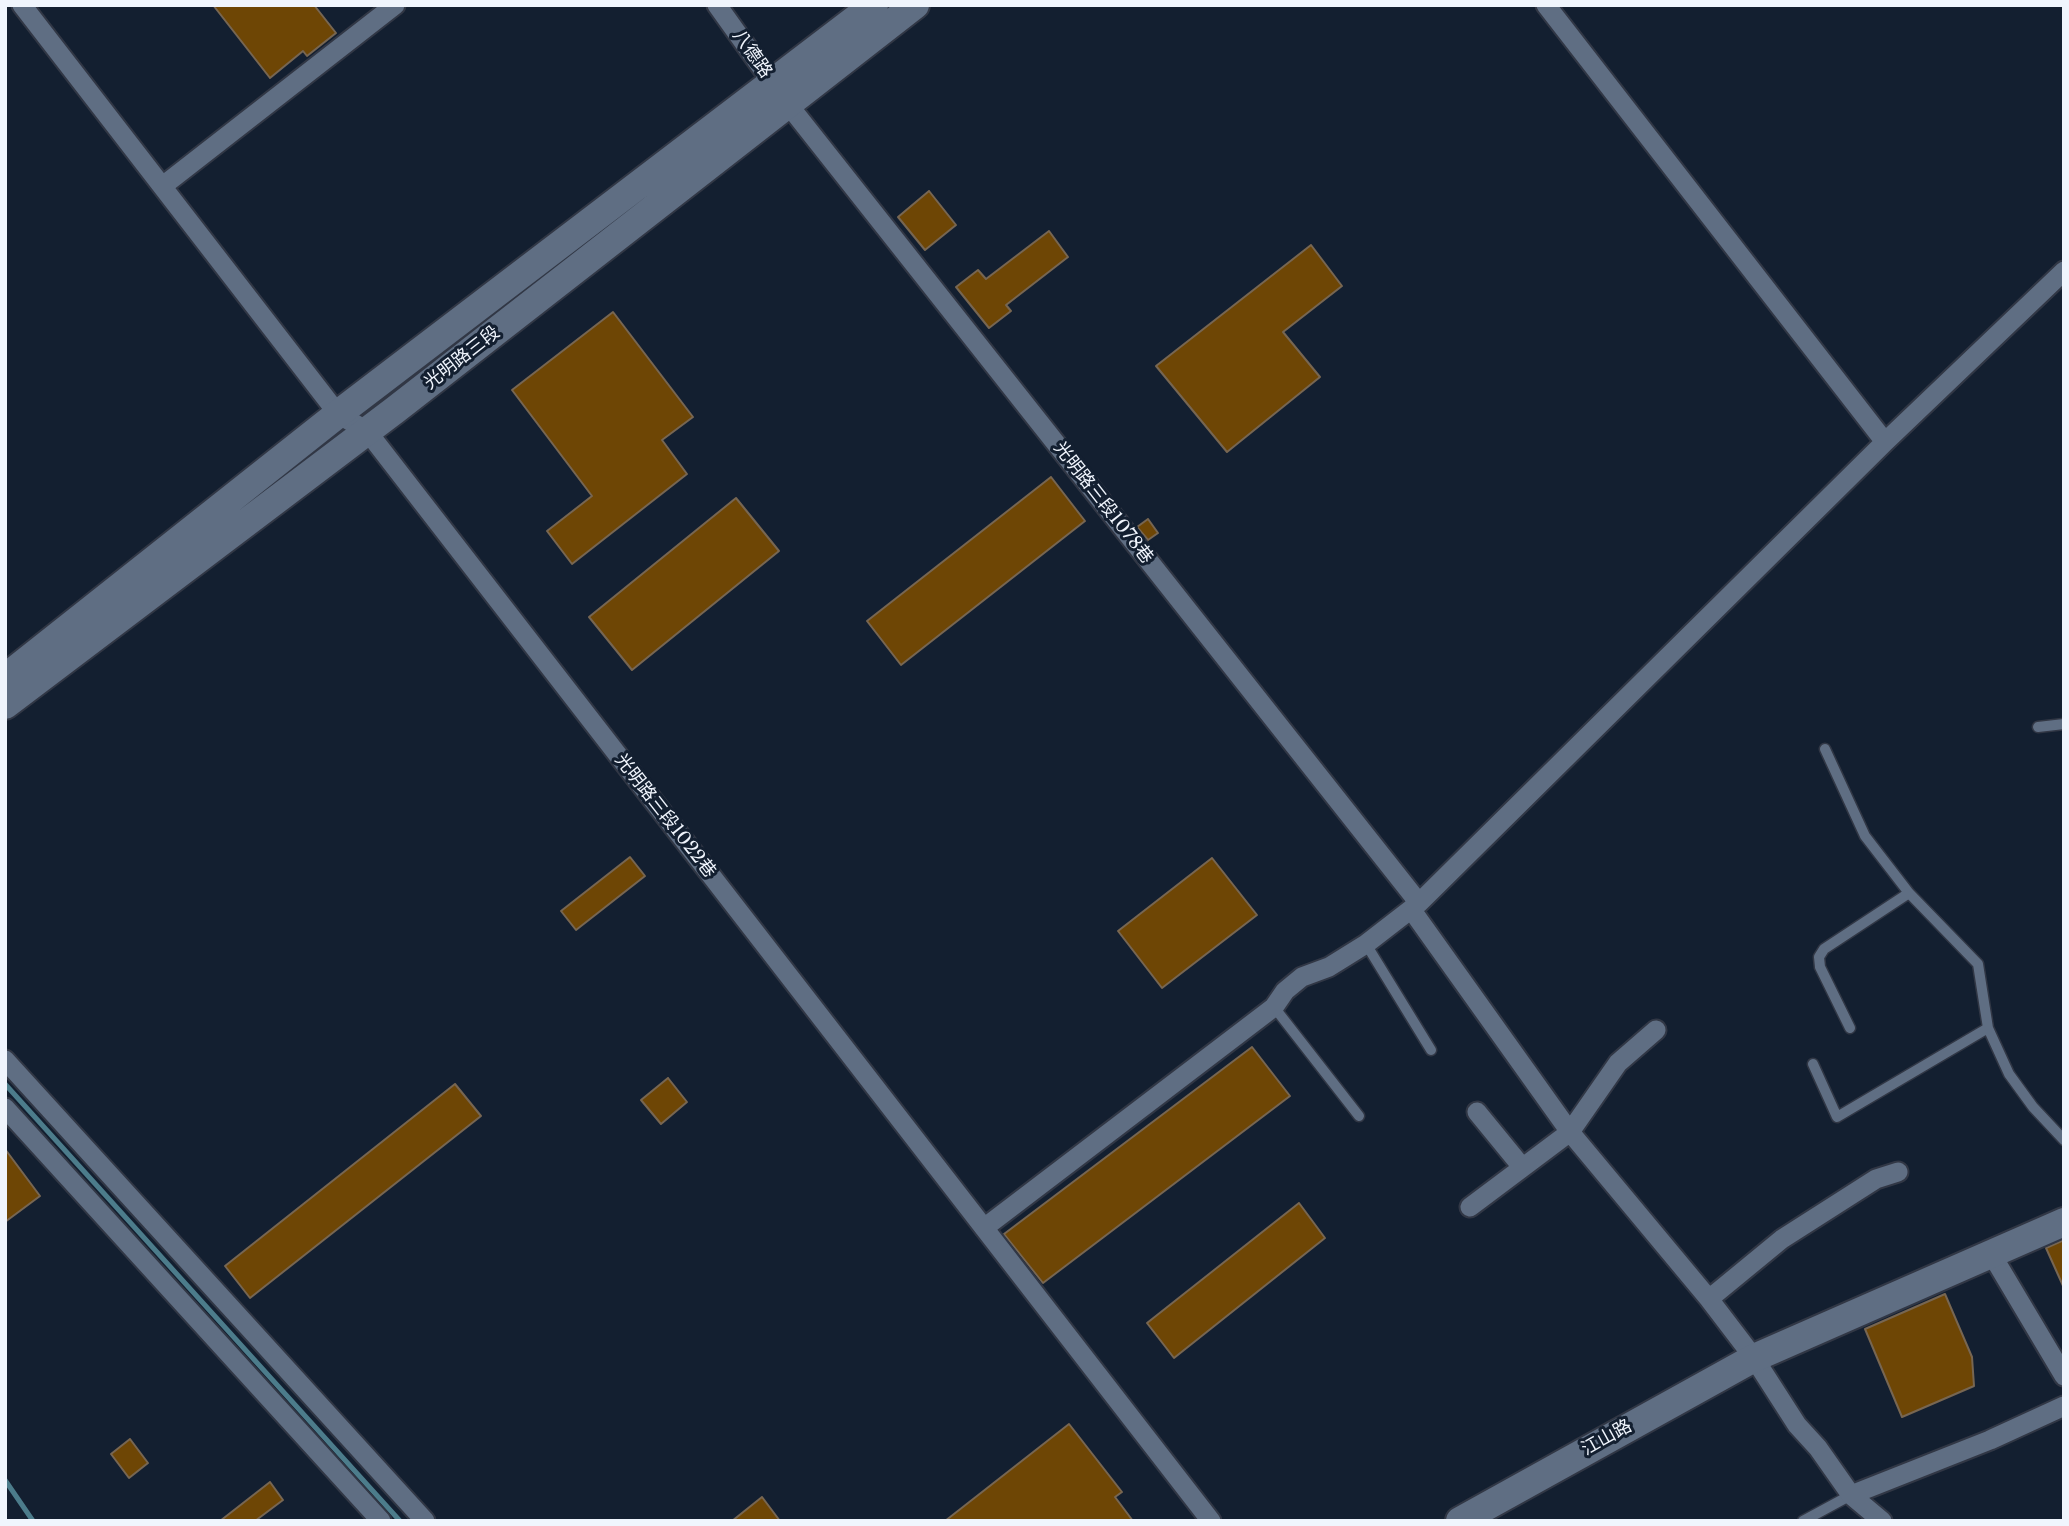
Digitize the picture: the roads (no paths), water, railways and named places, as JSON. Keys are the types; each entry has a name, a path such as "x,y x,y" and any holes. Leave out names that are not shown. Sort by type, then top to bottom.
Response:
{"street":[{"path":"22,5 169,181 338,414"},
{"path":"169,181 394,5"},
{"name":"八德路","path":"717,5 780,93"},
{"name":"光明路三段","path":"5,705 368,431 780,93 874,5"},
{"name":"光明路三段","path":"5,678 338,414 780,93 915,5"},
{"path":"1546,5 1885,442"},
{"name":"光明路三段1078巷","path":"780,93 1415,906 1570,1132 1709,1299 1754,1358"},
{"path":"984,1228 1274,1007 1285,991 1302,977 1329,967 1366,944 1415,906 1885,442 2064,271"},
{"name":"光明路三段1022巷","path":"338,414 368,431 1211,1521"},
{"path":"1469,1207 1570,1132 1618,1063 1656,1030"},
{"path":"5,1060 425,1521"},
{"path":"5,1108 381,1521"},
{"path":"1477,1112 1522,1167"},
{"path":"1709,1299 1782,1239 1876,1179 1898,1172"},
{"name":"江山路","path":"1460,1521 1754,1358 2064,1222"},
{"path":"1992,1255 2064,1377"},
{"path":"1754,1358 1797,1425 1851,1495 1882,1521"},
{"path":"1851,1495 1990,1440 2064,1406"}],"lane":[{"path":"2038,727 2064,723"},
{"path":"1825,749 1866,836 1909,893 1978,964 1988,1028 2009,1074 2033,1107 2064,1140"},
{"path":"1850,1028 1820,967 1819,957 1824,949 1909,893"},
{"path":"1366,944 1431,1050"},
{"path":"1274,1007 1359,1116"},
{"path":"1812,1064 1837,1117 1988,1028"},
{"path":"1803,1521 1851,1495"}],"waterway":[{"path":"5,1084 400,1521"},
{"path":"5,1480 33,1521"}]}
